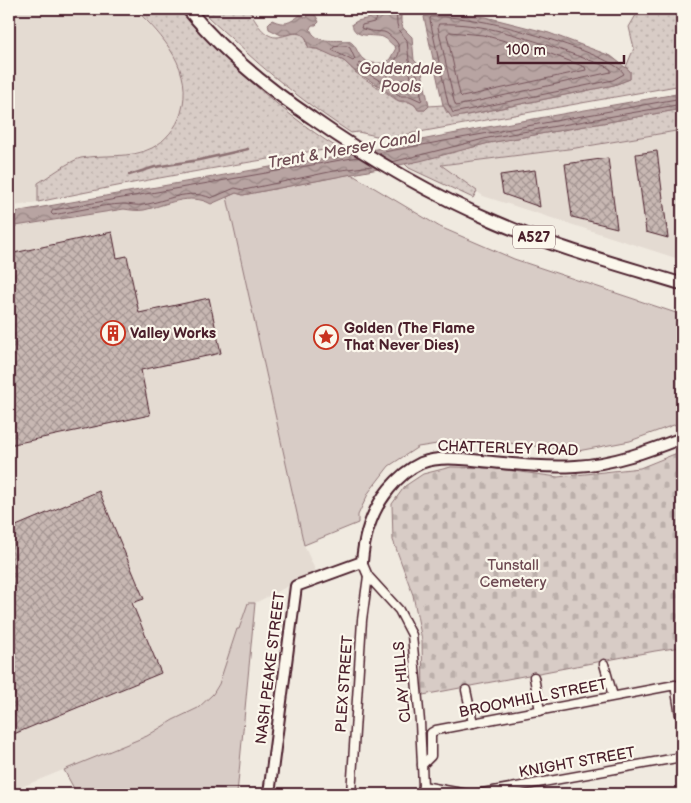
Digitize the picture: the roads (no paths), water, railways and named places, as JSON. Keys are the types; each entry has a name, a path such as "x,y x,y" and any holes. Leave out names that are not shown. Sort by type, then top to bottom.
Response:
{"main road":[{"name":"A527","path":"188,9 230,56 276,93 392,172 450,202 521,232 682,284"}],"street":[{"name":"CHATTERLEY ROAD","path":"362,562 368,529 380,500 402,475 422,463 434,460 458,459 540,466 576,466 603,463 630,456 682,438"},
{"name":"CLAY HILLS","path":"362,562 368,576 399,610 412,635 420,722 423,786 421,794"},
{"name":"NASH PEAKE STREET","path":"269,794 296,586 362,562"},
{"name":"PLEX STREET","path":"351,794 362,620 368,576"},
{"path":"604,664 613,696"},
{"path":"534,677 540,711"},
{"name":"BROOMHILL STREET","path":"422,765 430,756 431,734 436,730 675,685 680,715 682,715"},
{"path":"466,690 473,723"},
{"name":"KNIGHT STREET","path":"477,794 682,757"},
{"path":"423,786 467,794"}],"water":[{"name":"Goldendale Pools","path":"376,9 401,9 403,28 412,37 414,60 421,67 429,106 425,110 418,110 415,105 408,101 399,101 356,72 344,61 318,49 309,48 306,38 299,33 281,35 269,29 268,24 272,20 287,23 300,15 307,18 308,14 311,13 316,16 319,22 310,28 316,37 326,40 351,42 359,55 365,60 372,63 385,63 390,59 396,48 383,37 356,32 352,24 370,18"},
{"name":"Goldendale Pools","path":"429,11 486,17 549,33 611,56 630,71 630,79 614,85 452,118 443,105 424,17"},
{"path":"682,93 682,109 489,143 420,161 243,195 236,193 211,204 195,199 186,199 144,210 124,209 9,227 9,213 304,161 320,160 482,128"}],"waterway":[{"path":"129,175 155,167 248,149"}],"place":[{"name":"Valley Works","path":"113,333"},
{"name":"Golden (The Flame That Never Dies)","path":"326,337"}],"water label":[{"name":"Trent & Mersey Canal","path":"344,149"}],"park label":[{"name":"Tunstall Cemetery","path":"513,574"}]}
